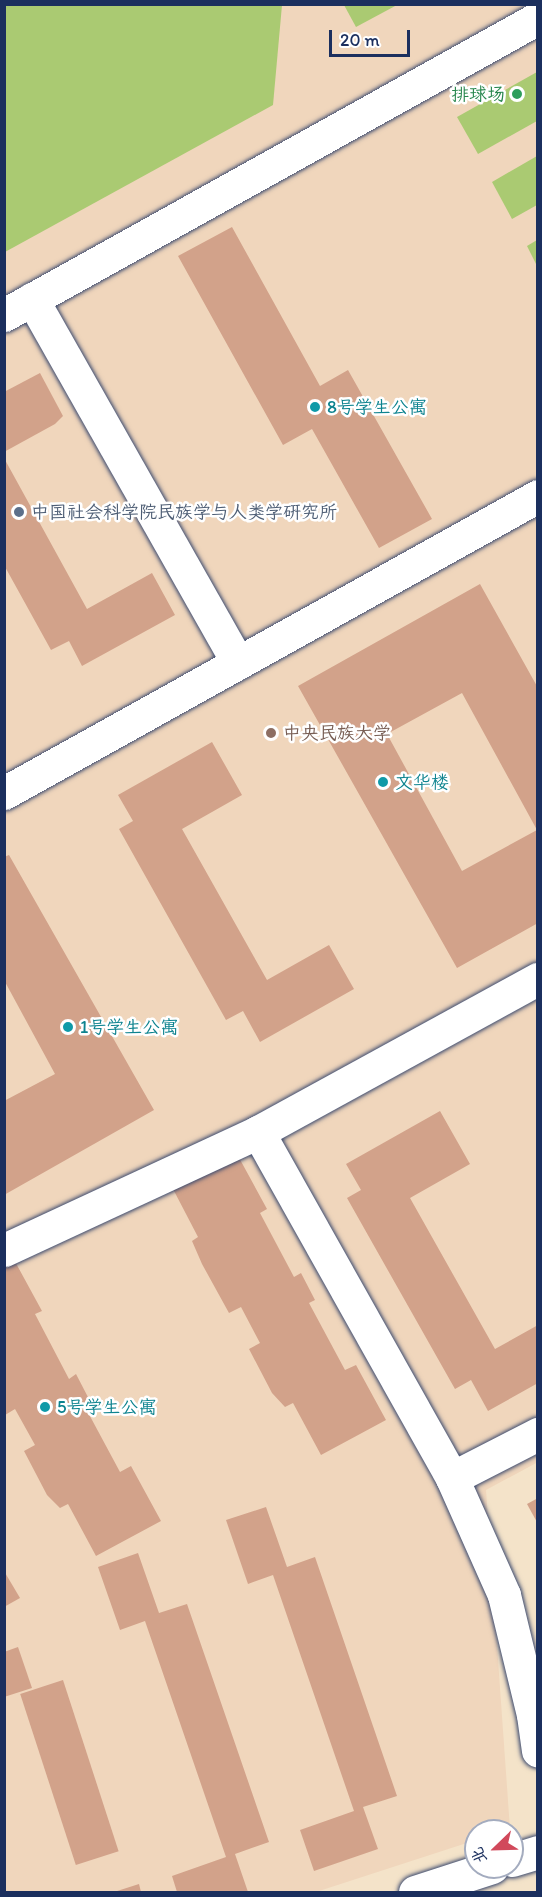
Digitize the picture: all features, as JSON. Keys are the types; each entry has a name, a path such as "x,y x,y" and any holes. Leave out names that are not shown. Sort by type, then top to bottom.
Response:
{"street":[{"path":"238,663 18,307 537,18"},
{"path":"4,794 537,496"},
{"path":"4,1250 258,1132 537,979"},
{"path":"258,1132 452,1478 504,1595 533,1714 537,1751"},
{"path":"452,1478 537,1434"},
{"path":"415,1893 464,1876"}],"shaded area":[{"name":"中央民族大学","path":"5,5 537,5 538,1462 486,1490 509,1819 464,1819 464,1844 316,1892 5,1892"}],"green space":[{"path":"5,4 282,5 273,105 5,252"},
{"path":"344,5 397,5 356,27"},
{"name":"排球场","path":"537,72 537,121 478,154 457,117"},
{"path":"537,156 537,205 512,219 492,182"},
{"path":"537,240 537,266 527,246"}],"building":[{"name":"8号学生公寓","path":"232,227 320,386 348,370 432,519 379,548 312,429 283,445 178,256"},
{"path":"40,373 63,416 55,424 4,452 4,392"},
{"name":"中国社会科学院民族学与人类学研究所","path":"4,458 87,609 152,573 175,615 82,666 69,641 51,650 4,565"},
{"name":"文华楼","path":"480,584 538,688 538,923 457,968 298,686","holes":["462,693 537,830 462,871 387,734"]},
{"path":"212,742 242,795 182,829 267,980 329,945 354,989 260,1042 243,1011 226,1020 119,829 133,821 118,795"},
{"name":"1号学生公寓","path":"9,855 154,1110 4,1195 4,1101 55,1074 4,980 4,857"},
{"path":"440,1111 470,1164 410,1198 495,1349 538,1325 538,1383 488,1411 471,1380 455,1389 347,1198 361,1190 346,1164"},
{"path":"237,1154 267,1209 260,1213 294,1277 301,1273 315,1300 309,1303 345,1370 356,1365 386,1420 321,1455 293,1403 285,1407 272,1393 249,1349 260,1343 241,1307 229,1313 202,1264 192,1241 198,1237 173,1189"},
{"name":"5号学生公寓","path":"12,1256 42,1311 35,1314 69,1379 76,1374 90,1401 84,1405 120,1472 131,1466 161,1521 96,1556 68,1504 60,1508 47,1495 24,1451 35,1445 15,1409 5,1415 5,1260"},
{"path":"538,1498 538,1524 527,1504"},
{"path":"266,1507 287,1567 315,1557 397,1796 363,1807 378,1849 314,1871 300,1830 354,1811 273,1575 248,1584 226,1520"},
{"path":"138,1553 159,1613 187,1604 269,1842 235,1854 248,1892 177,1892 172,1876 226,1857 145,1621 120,1630 98,1567"},
{"path":"4,1571 20,1598 4,1607"},
{"path":"18,1647 32,1688 4,1697 4,1652"},
{"path":"63,1680 119,1851 76,1865 20,1694"},
{"path":"139,1884 141,1892 114,1892"}],"place":[{"name":"排球场","path":"517,94"},
{"name":"8号学生公寓","path":"315,407"},
{"name":"中国社会科学院民族学与人类学研究所","path":"19,512"},
{"name":"中央民族大学","path":"271,733"},
{"name":"文华楼","path":"383,782"},
{"name":"1号学生公寓","path":"68,1027"},
{"name":"5号学生公寓","path":"45,1407"}]}
